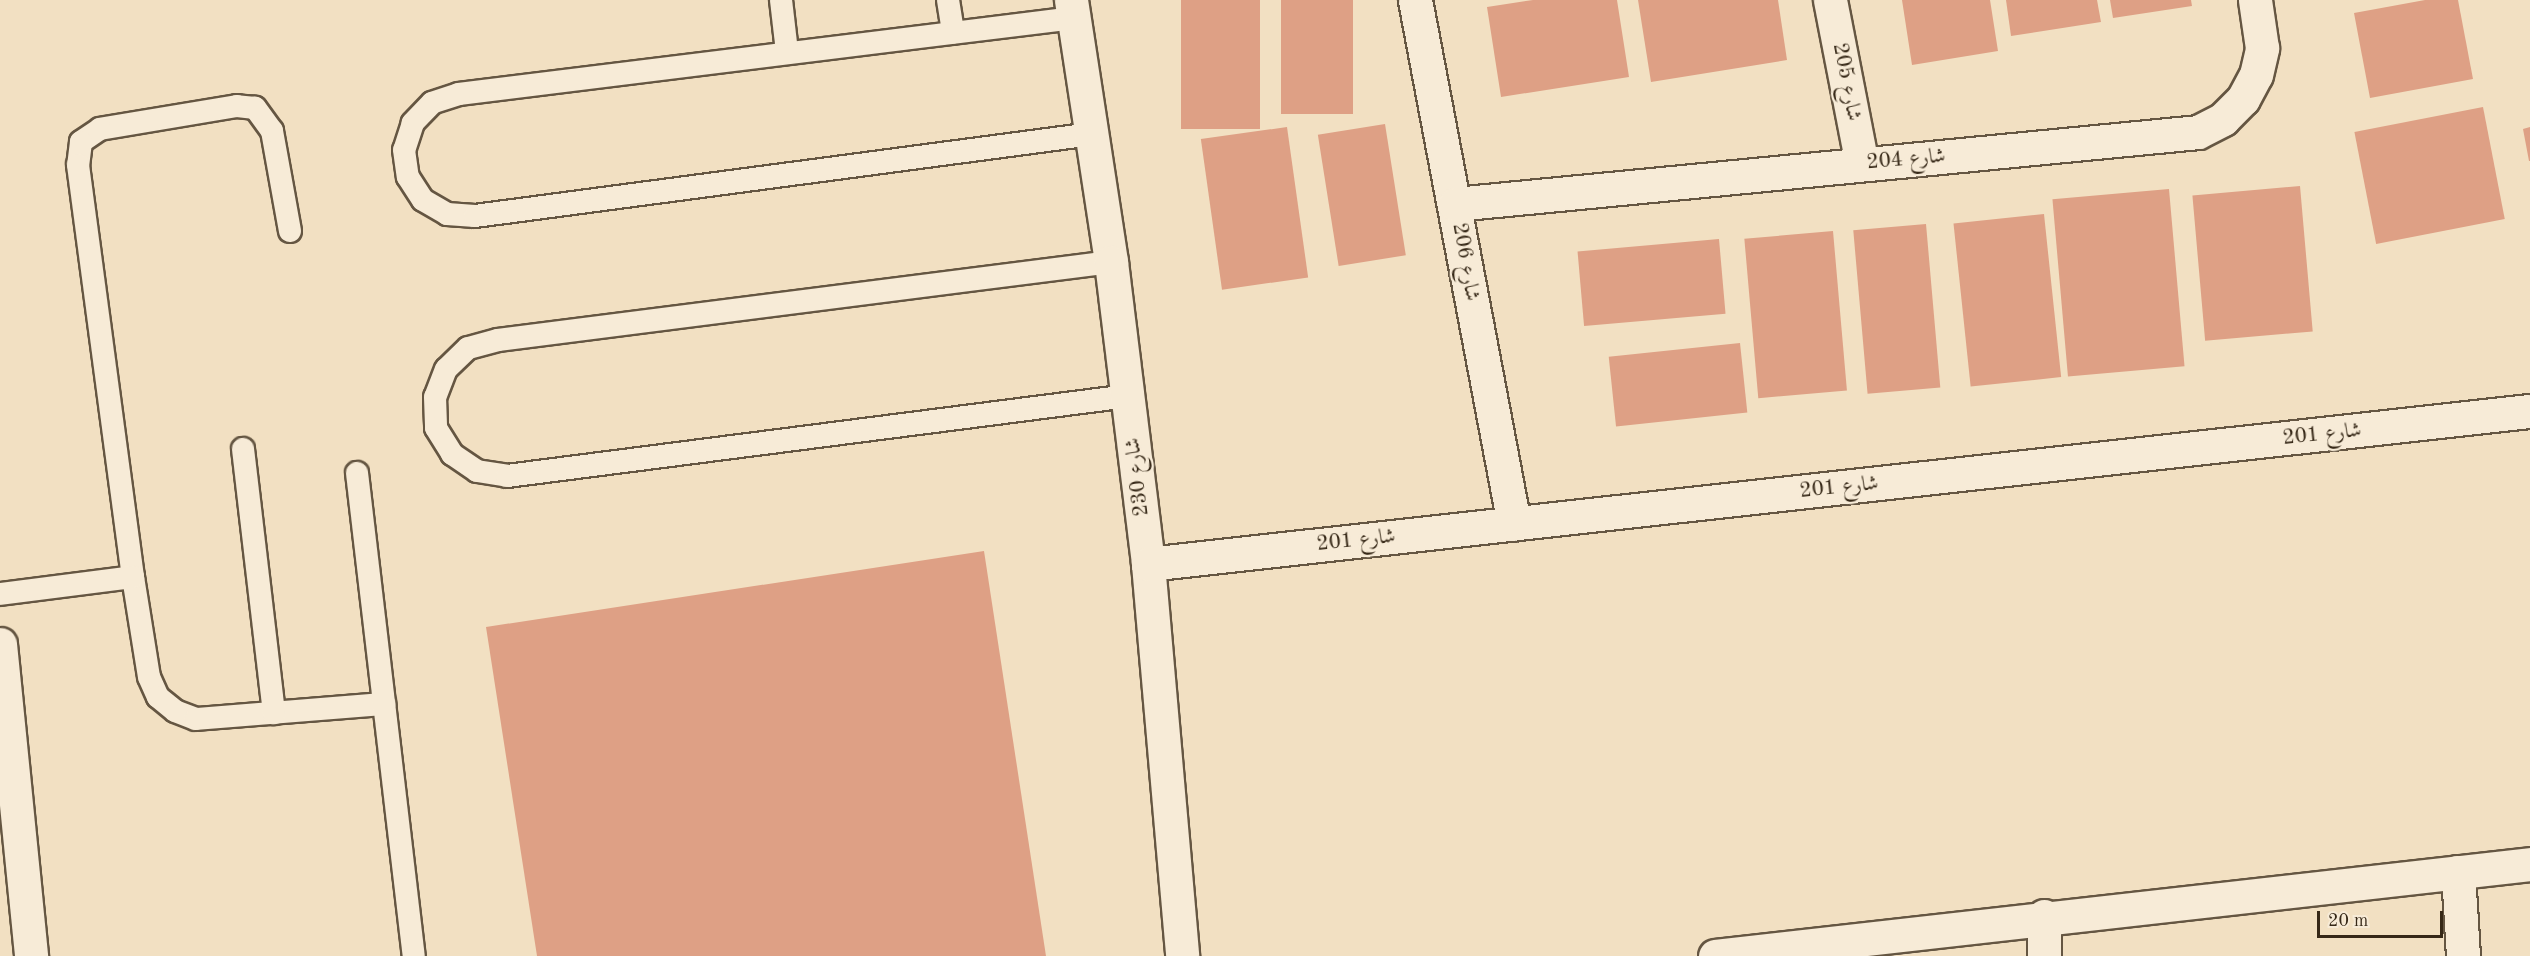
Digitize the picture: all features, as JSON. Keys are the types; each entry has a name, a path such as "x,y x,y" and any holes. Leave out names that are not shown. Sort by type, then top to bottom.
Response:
{"street":[{"name":"شارع 206","path":"1415,0 1514,524"},
{"name":"شارع 205","path":"1830,0 1862,164"},
{"name":"شارع 204","path":"1455,204 2198,132 2223,119 2242,99 2256,75 2262,48 2255,0"},
{"name":"شارع 230","path":"1073,9 1111,262 1148,564 1182,956"},
{"name":"شارع 201","path":"1148,564 2530,411"},
{"path":"0,644 31,956"},
{"path":"1715,956 2044,916 2530,864"},
{"path":"2458,872 2463,956"},
{"path":"2044,916 2044,956"}],"lane":[{"path":"781,0 787,52"},
{"path":"948,0 953,33"},
{"path":"1073,9 953,33 459,94 432,103 413,123 404,150 408,177 423,200 447,214 475,216 1092,134"},
{"path":"290,231 272,131 255,108 237,106 100,129 81,142 78,165 133,577 149,677 158,697 175,711 196,719 384,704"},
{"path":"1111,262 498,340 468,348 446,369 435,397 436,428 452,454 460,460 477,471 507,476 1128,396"},
{"path":"243,449 274,713"},
{"path":"357,473 414,956"},
{"path":"0,594 133,577"}],"building":[{"path":"1181,0 1260,0 1260,129 1181,129"},
{"path":"1281,0 1353,0 1353,114 1281,114"},
{"path":"1533,0 1617,0 1629,77 1501,97 1487,7"},
{"path":"1638,0 1778,0 1787,60 1651,82"},
{"path":"1902,0 1990,0 1998,51 1912,65"},
{"path":"2006,0 2097,0 2101,22 2011,36"},
{"path":"2110,0 2191,0 2192,6 2113,18"},
{"path":"2425,0 2458,0 2473,79 2370,98 2354,13"},
{"path":"2483,107 2505,219 2376,244 2354,132"},
{"path":"1385,124 1406,255 1339,266 1318,135"},
{"path":"1287,127 1308,278 1222,290 1201,139"},
{"path":"2530,127 2530,161 2529,161 2523,129"},
{"path":"2300,186 2313,331 2205,341 2192,195"},
{"path":"2169,189 2185,366 2068,377 2052,199"},
{"path":"2044,214 2061,377 1971,387 1953,224"},
{"path":"1926,224 1940,387 1868,394 1853,230"},
{"path":"1833,231 1847,390 1758,398 1744,239"},
{"path":"1719,239 1726,314 1584,326 1578,251"},
{"path":"1740,343 1747,413 1616,426 1609,357"},
{"path":"984,551 1046,956 537,956 486,627"}]}
